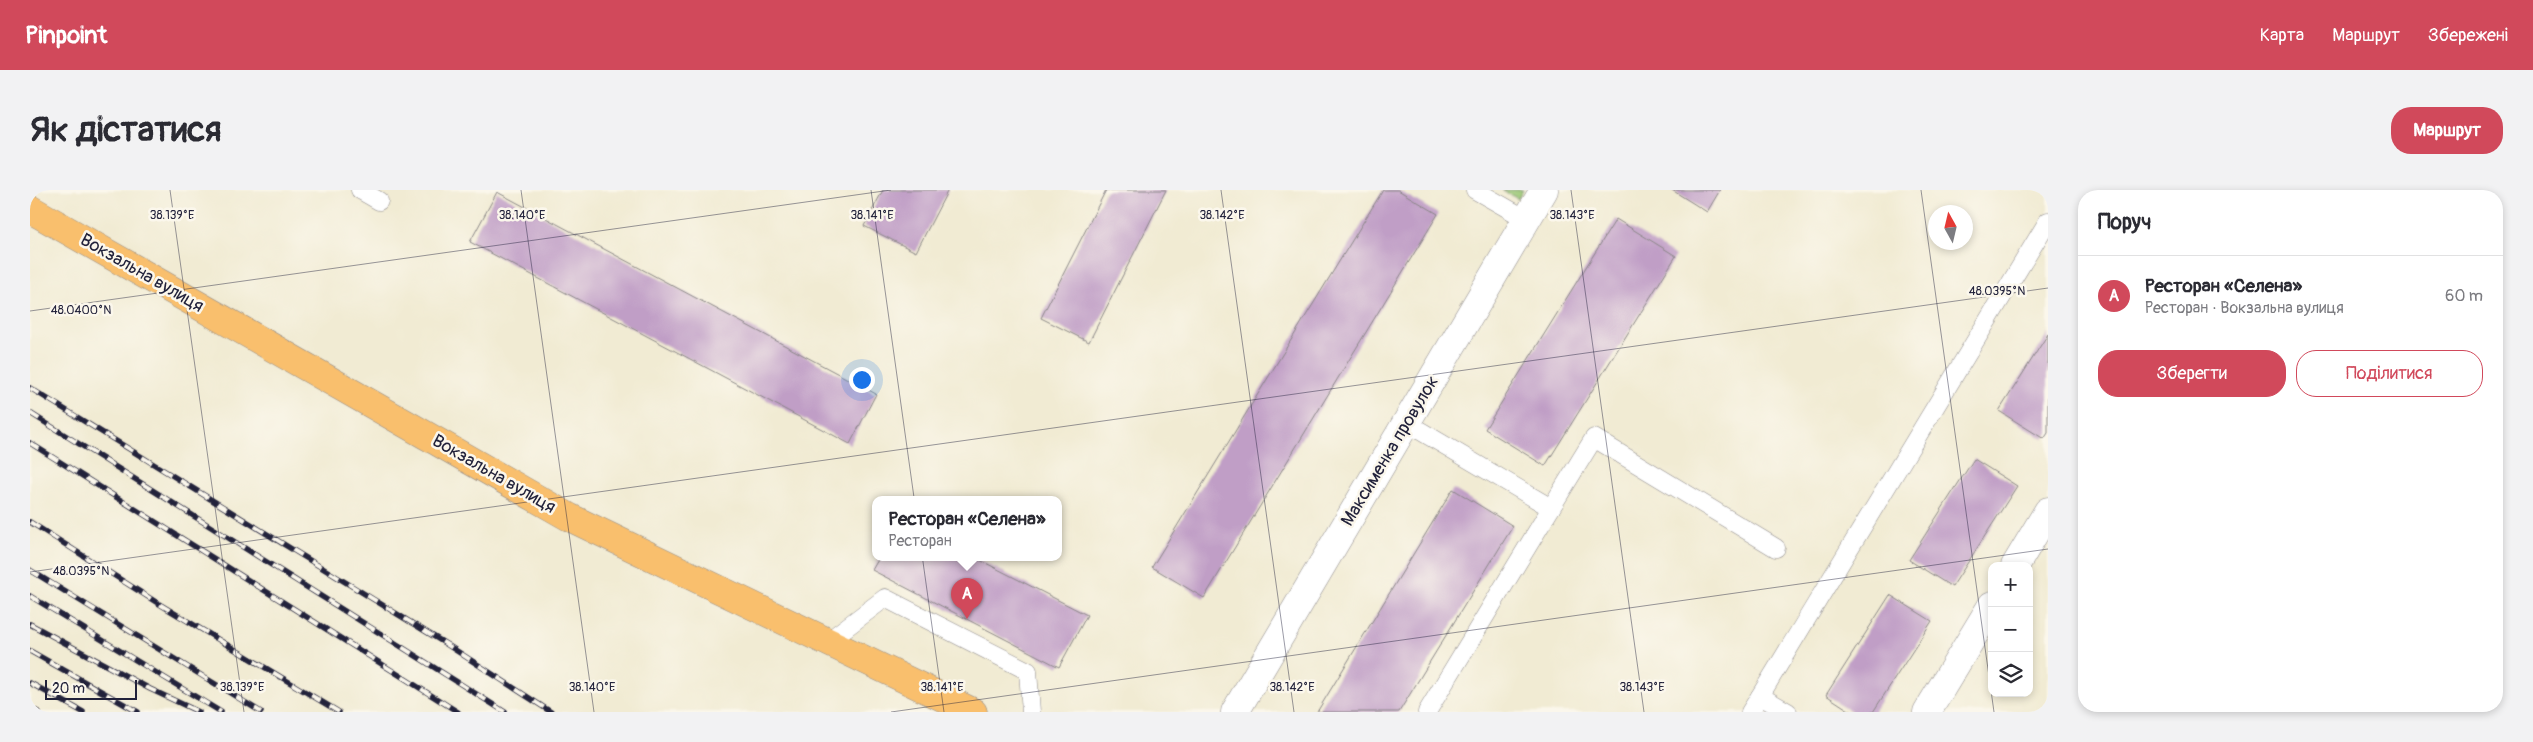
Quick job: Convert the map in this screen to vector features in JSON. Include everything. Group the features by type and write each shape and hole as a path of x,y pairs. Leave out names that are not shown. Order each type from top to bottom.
{"main road":[{"name":"Вокзальна вулиця","path":"30,209 569,517 973,712"}],"street":[{"name":"Максименка провулок","path":"1235,712 1544,190"},
{"path":"2017,562 2048,511"},
{"path":"1927,712 1991,607"}],"lane":[{"path":"360,190 379,201"},
{"path":"1474,190 1526,219"},
{"path":"1750,712 2048,222"},
{"path":"1407,423 1551,508"},
{"path":"1427,712 1594,438 1776,548"},
{"path":"827,642 885,598 1028,671 1030,712"},
{"path":"1760,696 1788,712"}],"green space":[{"path":"1502,190 1523,190 1518,199"}],"building":[{"path":"883,190 948,190 916,252 864,226"},
{"path":"1106,190 1166,190 1089,342 1041,318"},
{"path":"1383,190 1398,190 1438,214 1204,598 1152,567"},
{"path":"1672,190 1720,190 1707,212"},
{"path":"497,192 876,394 850,444 470,242"},
{"path":"1616,219 1676,256 1545,466 1485,429"},
{"path":"2048,334 2048,433 2044,439 1999,411"},
{"path":"1974,459 2017,486 1952,587 1909,560"},
{"path":"1453,489 1513,526 1399,712 1317,712"},
{"path":"877,561 982,561 1087,615 1059,667 872,570"},
{"path":"1890,595 1932,621 1873,712 1852,712 1826,695"}],"railway":[{"path":"30,388 446,644 551,712"},
{"path":"30,413 505,712"},
{"path":"30,443 458,712"},
{"path":"30,522 156,602 339,712"},
{"path":"30,570 261,712"},
{"path":"30,596 221,712"},
{"path":"30,624 150,689 199,712"},
{"path":"30,651 138,712"},
{"path":"30,683 83,712"},
{"path":"30,708 38,712"}],"place":[{"name":"Ресторан «Селена»","path":"967,619"}]}
